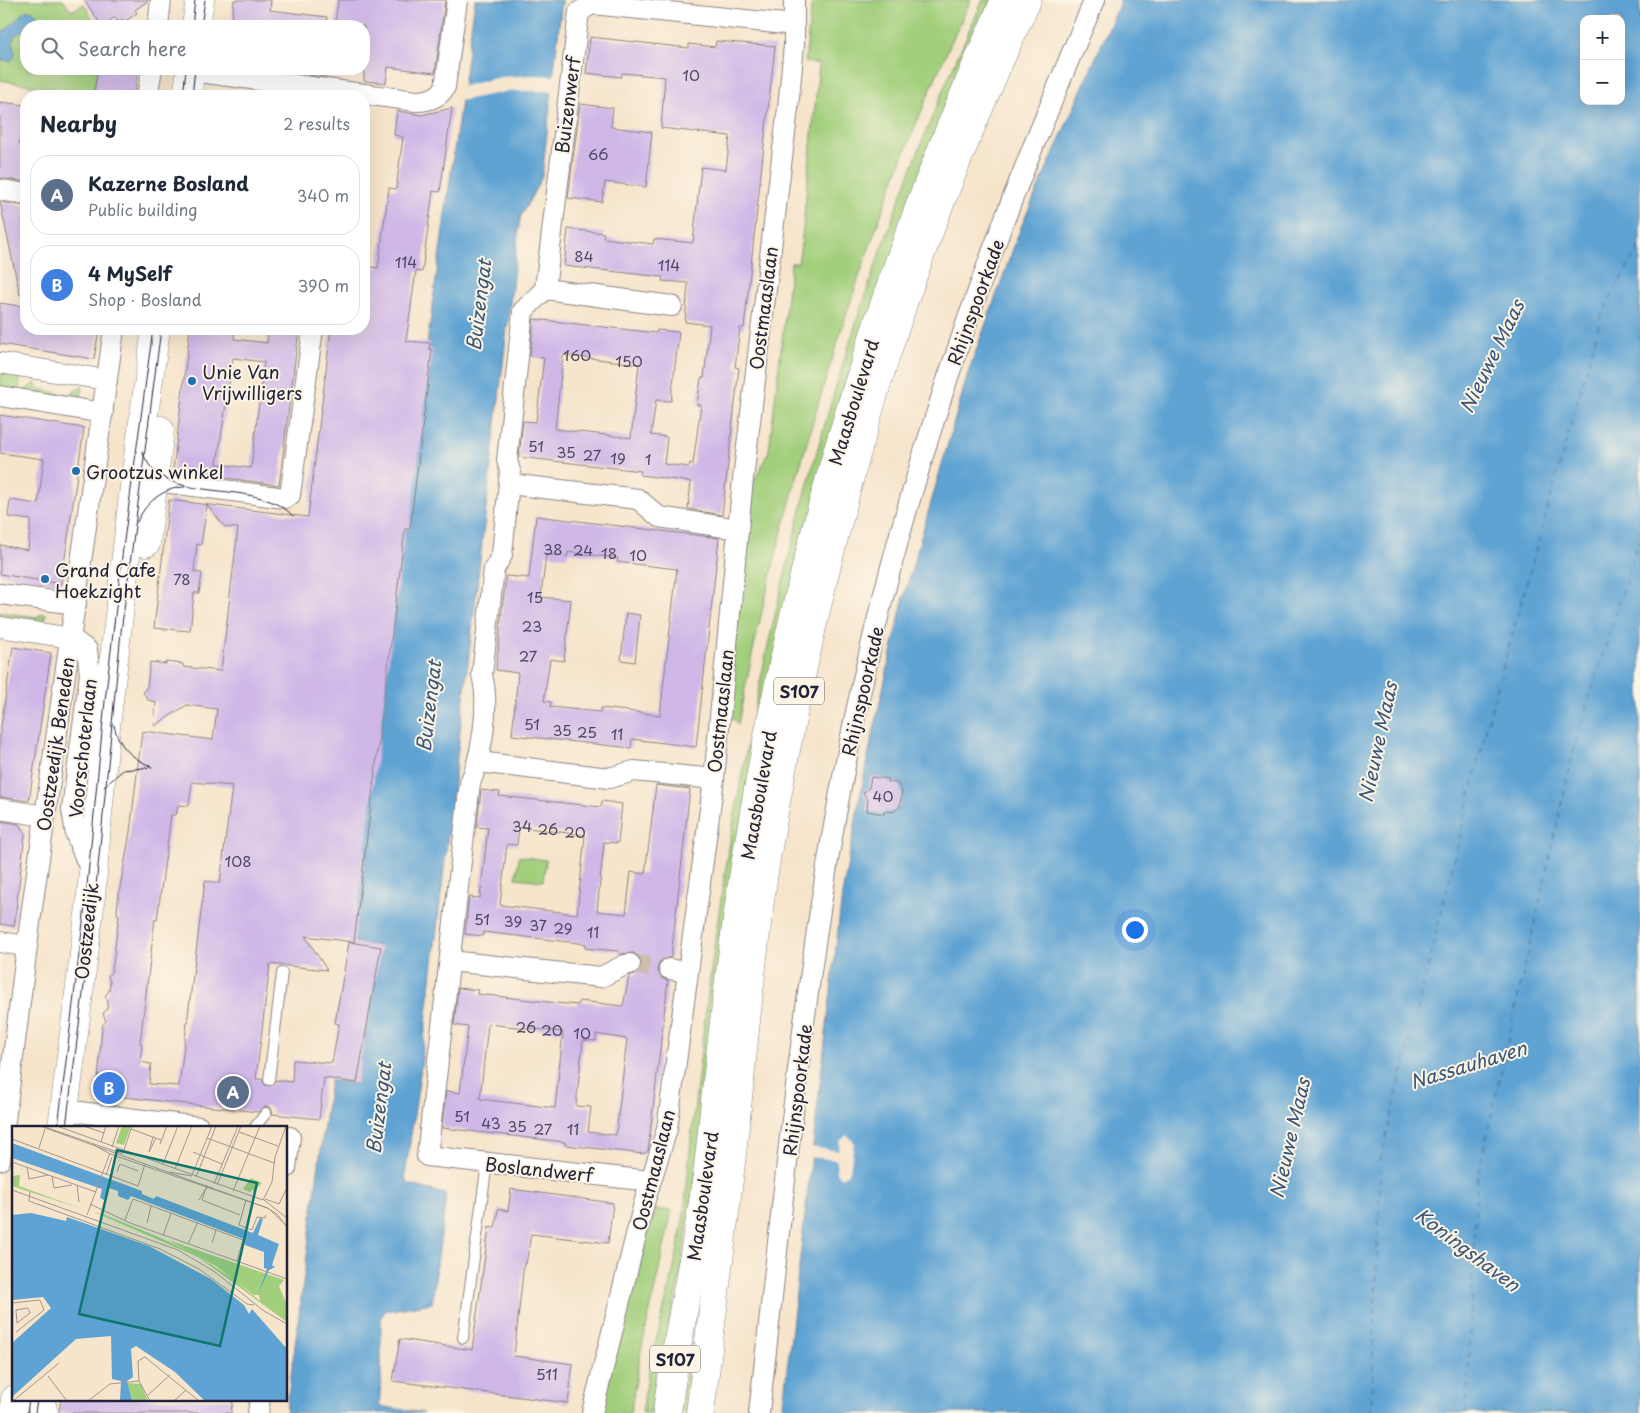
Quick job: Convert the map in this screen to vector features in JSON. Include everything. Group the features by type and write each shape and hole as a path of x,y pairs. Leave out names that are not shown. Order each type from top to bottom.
{"main road":[{"path":"197,20 200,0"},
{"name":"Maasboulevard","path":"667,1413 706,1187 724,1017 747,852 780,680 798,599 844,426 883,305 936,163 1006,0"},
{"name":"Maasboulevard","path":"700,1413 728,1188 744,1023 758,919 790,729 817,610 857,454 885,360 908,293 958,161 1027,0"},
{"name":"Oostzeedijk","path":"63,1119 92,874 105,735 145,480 159,448 159,395 151,369 155,335"},
{"path":"14,1413 15,1400"},
{"path":"40,1400 44,1413"}],"street":[{"path":"159,20 161,0"},
{"path":"370,96 416,101 438,95 446,83 456,0"},
{"name":"Oostmaaslaan","path":"592,1413 650,1181 666,1129 678,970 714,779 738,529 788,108 794,0"},
{"name":"Rhijnspoorkade","path":"759,1413 789,1151 816,943 841,785 865,670 904,513 946,382 1017,188 1095,0"},
{"name":"Buizenwerf","path":"545,289 579,12 592,4 794,25"},
{"path":"149,90 151,75"},
{"path":"190,79 304,90"},
{"path":"0,190 20,193"},
{"path":"630,964 601,977 450,961 470,783 478,762 486,689 482,676 494,569 502,555 510,472 506,460 523,311 545,289 672,306"},
{"name":"Oostzeedijk Beneden","path":"0,1160 26,946 113,335"},
{"path":"145,480 285,498 290,495 312,335"},
{"path":"0,363 107,380"},
{"path":"0,396 103,413"},
{"path":"509,484 638,499 658,517 738,529"},
{"path":"0,594 76,604"},
{"path":"0,627 71,638"},
{"name":"Voorschoterlaan","path":"71,638 87,650 90,668 72,809 76,835 92,874"},
{"path":"478,762 609,778 634,771 714,779"},
{"path":"0,809 45,816"},
{"path":"0,942 26,946"},
{"name":"Boslandwerf","path":"450,961 428,1156 650,1181"},
{"path":"63,1119 183,1126"},
{"path":"258,1413 260,1400"}],"lane":[{"path":"269,1080 282,973"},
{"path":"256,1126 266,1113"},
{"path":"463,1338 487,1163"}],"green space":[{"path":"0,0 63,0 71,11 84,4 93,20 20,20 20,75 97,75 94,90 53,90 0,80"},
{"path":"812,0 971,0 926,99 886,201 833,356 773,565 754,644 738,724 729,715 728,705 754,481 769,451 791,263 798,263 802,237 819,64 805,62"},
{"path":"983,0 992,0 938,130 704,1124 678,1288 657,1369 651,1413 642,1413 683,1219 705,1019 721,899 740,783 763,668 790,553 820,440 854,328 893,217 936,108"},
{"path":"0,368 22,372 18,394 0,391"},
{"path":"35,383 39,389 69,395 83,385 80,405 24,395 25,390"},
{"path":"0,612 37,617 41,614 46,614 44,628 0,622"},
{"path":"519,856 546,860 543,881 516,878"},
{"path":"655,1209 672,1211 641,1351 630,1413 600,1413 633,1276"},
{"path":"702,1307 689,1413 679,1413 698,1308"}],"water":[{"name":"Buizengat","path":"475,0 562,0 542,177 520,218 420,1074 405,1176 408,1184 445,1194 446,1197 432,1303 385,1311 381,1317 379,1406 423,1413 286,1413 330,1080 357,1084 379,946 349,941 428,337"},
{"path":"1121,0 1640,0 1640,1413 782,1413 842,895 866,765 903,600 969,370 1021,227"},
{"path":"27,10 33,11 37,15 37,20 20,20 20,32 14,36 13,42 15,56 11,61 0,60 0,38 2,33"}],"pier":[{"path":"556,76 554,91 509,91 458,101 460,87 501,77"},
{"path":"847,1135 854,1142 850,1171 842,1178 836,1171 837,1160 810,1157 811,1147 839,1151 840,1141"}],"building":[{"path":"84,0 149,0 135,10 137,13 127,20 117,20 115,17 111,20 98,20"},
{"path":"234,0 271,0 270,10 327,17 327,20 232,20"},
{"path":"338,0 445,0 435,73 388,67 386,83 364,81 364,75 370,75 370,20 336,20"},
{"path":"590,37 689,48 689,44 715,47 716,41 775,46 744,328 740,328 735,367 739,368 722,515 688,509 691,482 640,475 641,471 519,457 523,421 536,422 544,358 530,356 534,319 656,333 657,330 679,332 671,401 656,400 651,435 667,437 664,464 689,467 690,463 693,464 701,405 697,405 701,378 704,378 710,325 685,322 688,283 662,281 663,277 564,266 568,229 604,233 603,238 653,244 654,239 693,243 701,167 726,170 730,136 661,128 665,77 622,73 621,77 586,73","holes":["563,355 639,364 631,438 555,429"]},
{"path":"97,75 137,75 135,90 94,90"},
{"path":"308,75 327,75 327,77"},
{"path":"0,102 20,104 20,181 0,178"},
{"path":"580,104 613,108 611,127 652,132 646,187 605,182 602,202 568,198"},
{"path":"452,108 440,192 433,191 422,272 416,271 406,341 430,343 429,349 432,349 410,529 405,529 354,942 305,936 327,970 270,964 256,1079 262,1079 265,1085 271,1086 276,1080 292,1082 293,1060 332,1063 339,1024 335,1023 349,942 381,947 357,1083 324,1078 319,1119 273,1114 271,1108 266,1106 258,1112 97,1094 102,1026 106,1021 103,1014 107,1009 108,1001 105,996 109,991 110,982 108,976 113,964 119,915 117,914 118,899 130,832 142,731 213,740 217,709 187,705 154,726 156,702 148,700 143,692 147,687 150,662 183,664 183,667 221,671 238,528 225,527 207,505 201,545 197,544 194,572 202,573 199,593 194,593 190,631 154,628 169,500 308,517 330,335 370,335 371,267 378,268 389,188 396,189 403,137 394,135 397,111 421,115","holes":["192,782 232,786 220,883 205,881 179,1086 149,1084 151,1064 140,1062 142,1044 140,1043 155,919 157,920 171,815 176,815 178,805 189,806"]},
{"path":"0,202 20,205 20,295"},
{"path":"0,303 20,306 20,335 98,335 94,359 0,344"},
{"path":"189,335 234,335 234,339 267,343 268,335 298,335 279,485 173,471","holes":["233,358 264,362 251,468 217,464"]},
{"path":"0,415 84,428 61,584 0,574 0,545 28,550 31,520 8,517 10,500 38,504 44,459 0,453"},
{"path":"536,516 719,538 696,747 632,739 631,748 512,735 518,673 496,670 502,610 506,576 529,578","holes":["568,552 618,558 617,562 677,569 660,715 601,708 600,712 550,707 551,702 544,701 550,659 564,661 571,600 541,597 546,554 567,557"]},
{"path":"626,613 640,615 635,662 621,660"},
{"path":"13,647 51,653 29,801 0,797 0,733"},
{"path":"871,777 889,779 888,782 897,783 902,791 900,806 893,812 884,811 884,814 867,811 868,799 863,793 869,788"},
{"path":"656,785 690,789 671,957 660,961 657,968 661,978 668,981 648,1151 644,1154 565,1145 565,1142 442,1128 446,1091 460,1093 468,1027 454,1025 458,988 478,990 477,994 566,1004 578,1005 579,1001 623,1006 629,976 637,973 641,967 641,961 634,953 620,954 618,951 585,948 586,944 484,932 483,936 465,934 469,897 480,898 488,828 477,827 481,790 500,792 499,796 601,807 602,801 622,804 618,843 604,842 597,911 626,914 631,872 645,874","holes":["519,827 585,835 577,914 500,905 507,844 517,845","488,1024 563,1032 555,1108 480,1099","596,1034 627,1039 616,1135 588,1132 591,1107 576,1106 583,1040 596,1041"]},
{"path":"0,821 19,824 25,834 14,926 0,924"},
{"path":"511,1189 613,1203 608,1243 531,1234 526,1264 524,1263 514,1356 573,1364 568,1403 393,1381 400,1339 472,1350 489,1227 495,1228 498,1209 508,1211"},
{"path":"61,1400 233,1400 231,1413 59,1413"}],"ferry route":[{"path":"1371,1413 1381,1158 1490,714 1602,314 1640,245"},
{"path":"1466,1413 1477,1179 1576,740 1640,536"}],"tunnel":[{"path":"630,964 669,969"}],"tram line":[{"path":"193,20 195,0"},
{"path":"202,20 205,0"},
{"path":"184,90 185,75"},
{"path":"193,90 194,75"},
{"path":"58,1126 85,906 105,701 123,548 152,335"},
{"path":"66,1126 94,907 121,632 160,335"},
{"path":"142,451 153,469 168,480 188,486 255,496 276,504 293,516"},
{"path":"137,522 140,515 156,497 170,490 185,487"},
{"path":"114,725 119,739 126,750 150,766"},
{"path":"104,787 123,770 152,767"},
{"path":"27,1413 29,1400"},
{"path":"35,1413 37,1400"}],"place":[{"name":"Unie Van Vrijwilligers","path":"192,381"},
{"name":"Grootzus winkel","path":"76,471"},
{"name":"Grand Cafe Hoekzight","path":"45,579"},
{"name":"4 MySelf","path":"109,1088"},
{"name":"Kazerne Bosland","path":"233,1092"}],"water label":[{"name":"Nieuwe Maas","path":"1491,356"},
{"name":"Nieuwe Maas","path":"1377,742"},
{"name":"Nassauhaven","path":"1468,1064"},
{"name":"Nieuwe Maas","path":"1289,1138"},
{"name":"Koningshaven","path":"1468,1249"}]}
